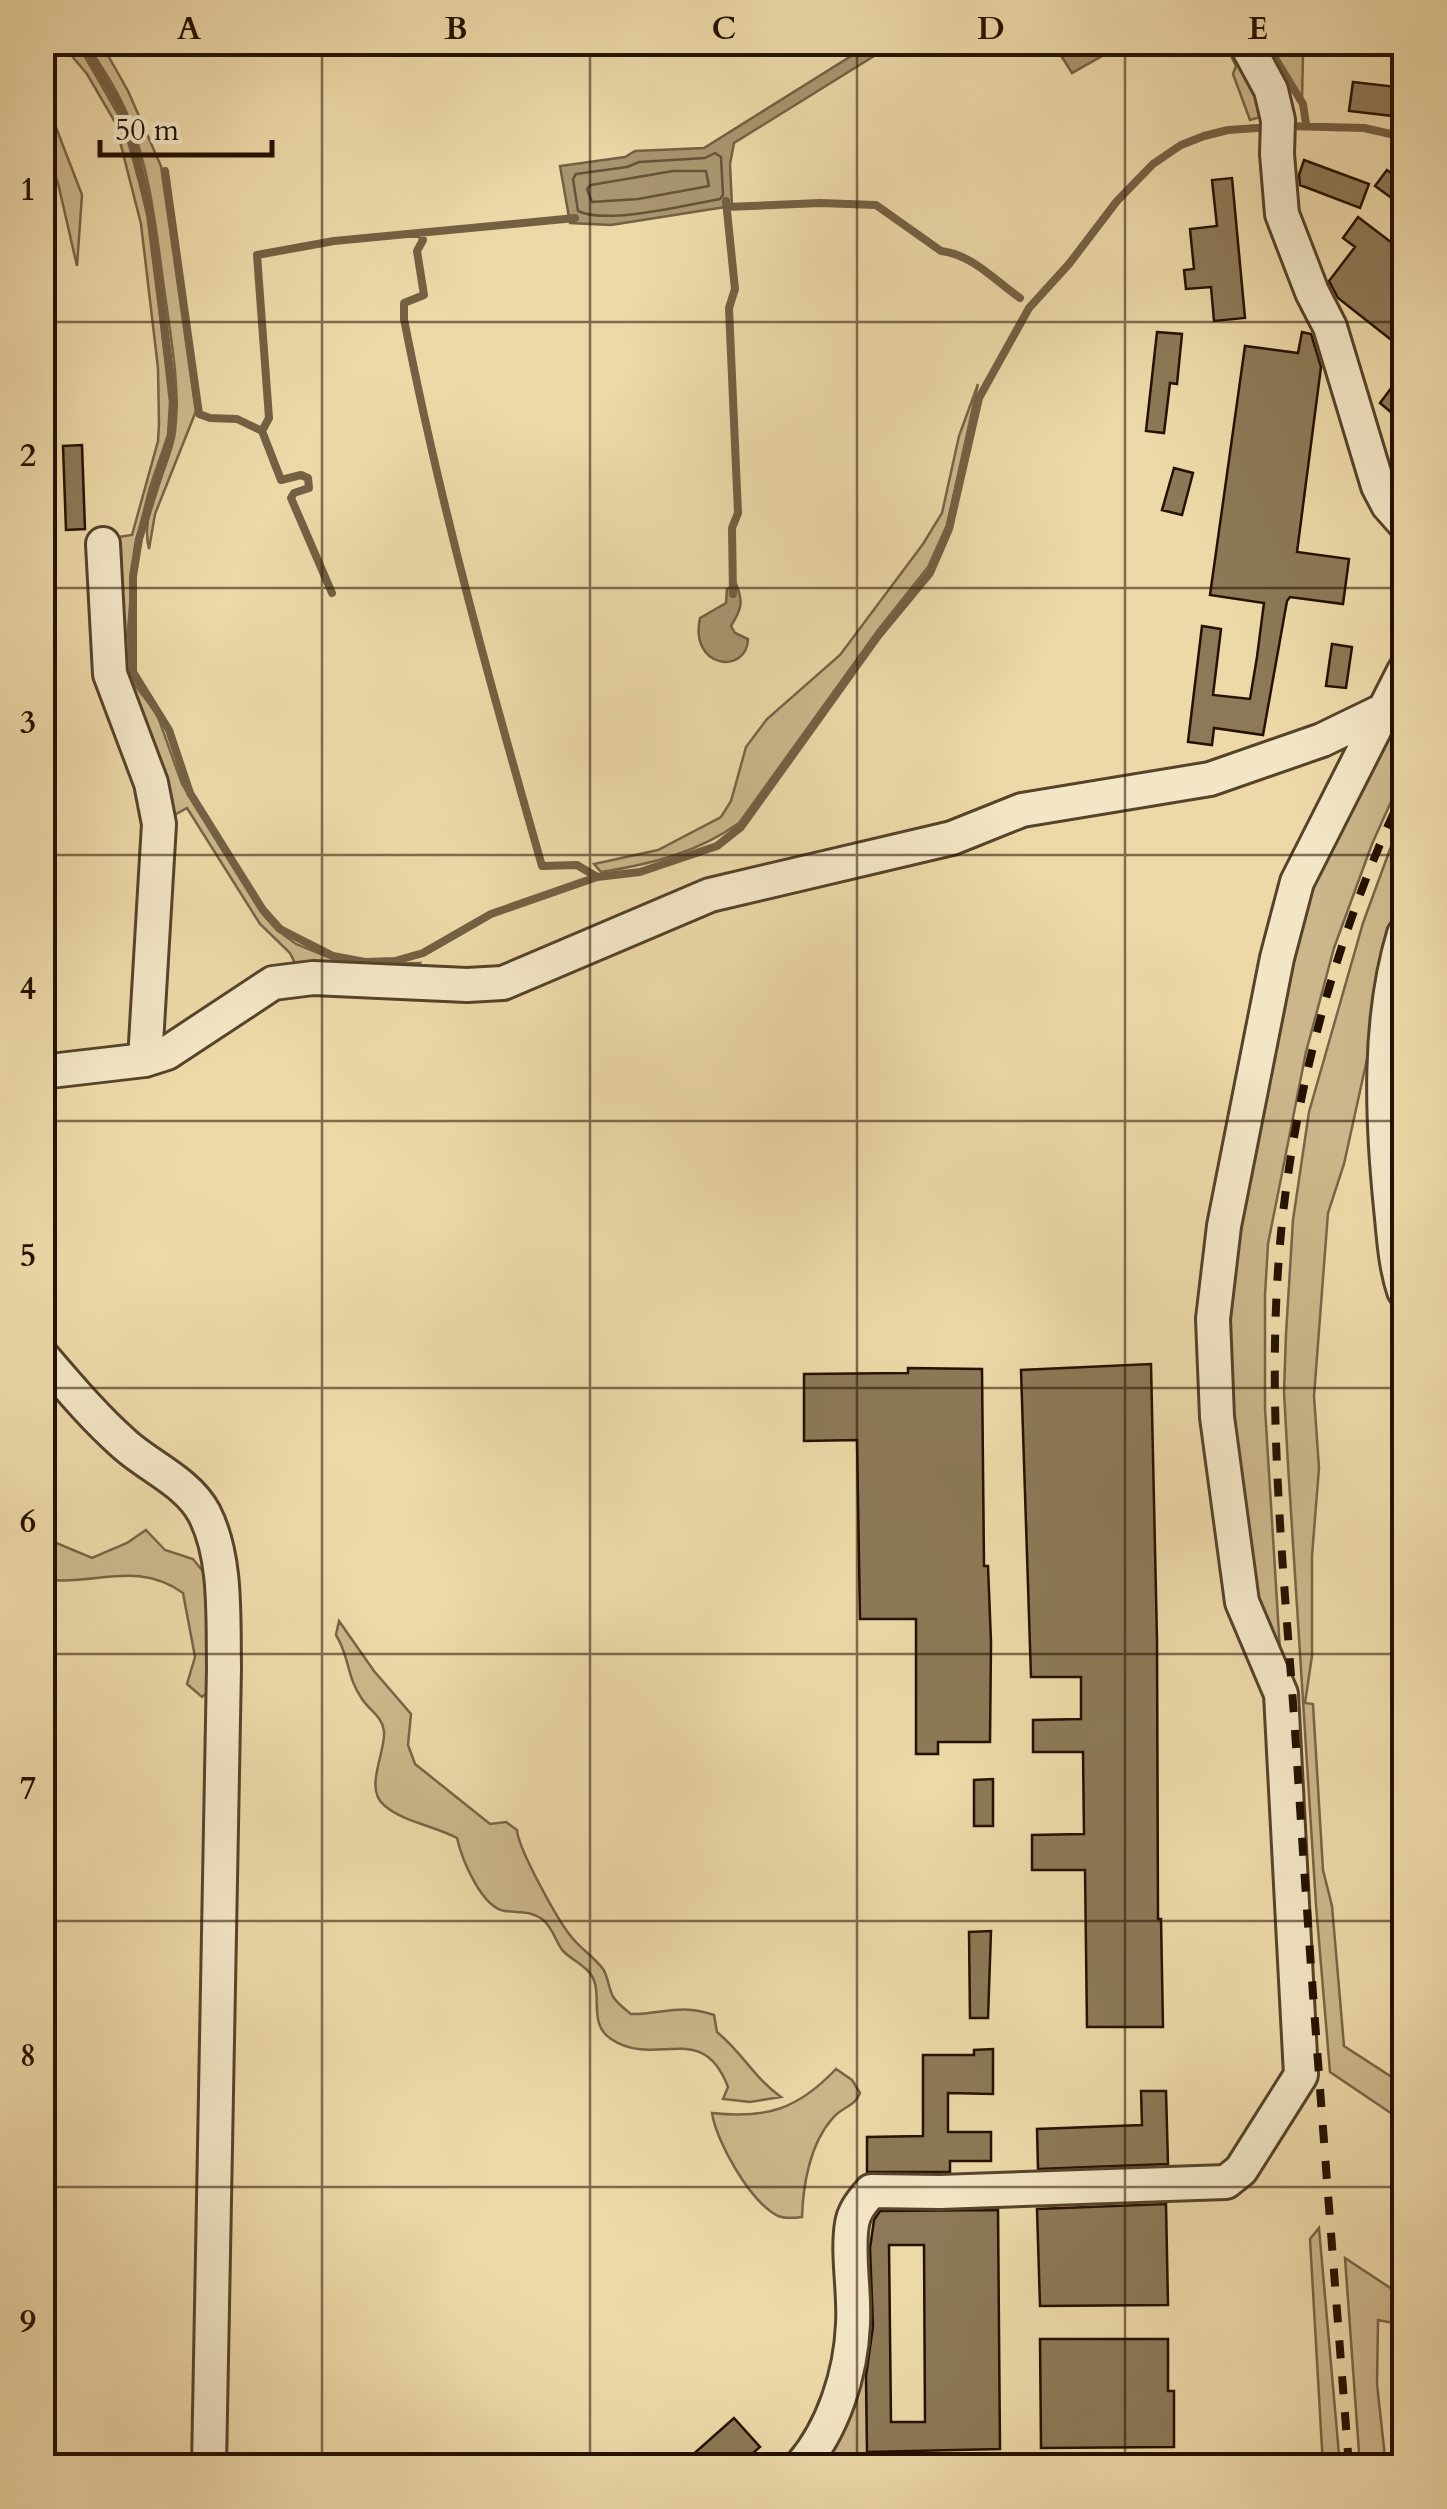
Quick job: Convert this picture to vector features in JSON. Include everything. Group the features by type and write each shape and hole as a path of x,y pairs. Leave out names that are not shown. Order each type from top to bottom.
{"street":[{"path":"1245,42 1271,90 1278,120 1282,214 1330,327 1378,486 1404,524"},
{"path":"103,544 110,674 151,783 158,824 145,1060"},
{"path":"800,2466 816,2449 834,2413 853,2324 852,2224 858,2207 871,2191 1226,2182 1241,2170 1301,2075 1281,1694 1242,1602 1217,1416 1213,1319 1224,1226 1276,958 1296,882 1404,671"},
{"path":"42,1072 145,1060 167,1053 273,983 314,978 468,986 503,983 710,895 952,838 1022,810 1210,778 1322,740 1384,710"},
{"path":"1404,934 1391,1003 1384,1076 1388,1182 1398,1271 1404,1291"},
{"path":"42,1356 124,1445 180,1486 202,1510 218,1565 224,1667 209,2466"}],"shaded area":[{"path":"61,43 77,43 123,123 149,218 170,402 168,435 135,546 128,630 130,673 157,714 182,784 261,912 277,930 296,944 345,964 420,963 410,978 298,969 290,953 260,924 187,808 164,821 127,701 111,538 132,535 158,441 158,368 141,224 115,122 87,74"},
{"path":"86,43 101,43 128,91 161,166 196,411 155,514 149,549 151,505 175,432 173,351 143,161 124,106"},
{"path":"1225,43 1241,43 1264,116 1250,120 1233,74 1236,66"},
{"path":"1269,43 1295,43 1303,56 1302,99"},
{"path":"42,91 82,195 77,266 58,183 43,144"},
{"path":"978,384 947,525 928,567 739,823 673,856 601,872 594,864 658,850 721,817 731,801 746,747 767,719 840,655 942,513 959,436"},
{"path":"1404,688 1404,773 1372,844 1334,948 1306,1052 1268,1244 1265,1408 1282,1683 1247,1602 1218,1317 1301,884"},
{"path":"1404,811 1404,915 1344,1164 1328,1213 1314,1396 1319,1468 1312,1556 1312,1656 1305,1703 1313,1704 1323,1870 1332,1906 1344,2046 1404,2085 1404,2122 1330,2072 1316,1905 1284,1392 1293,1220 1309,1112 1363,923"},
{"path":"146,1530 165,1550 193,1559 209,1579 211,1690 202,1697 187,1684 195,1657 183,1593 166,1583 131,1576 43,1579 42,1537 92,1558"},
{"path":"339,1621 411,1714 408,1745 415,1764 490,1824 506,1822 517,1830 550,1904 568,1933 603,1969 618,2002 631,2014 681,2009 714,2015 717,2032 781,2097 750,2102 723,2099 728,2087 705,2055 691,2050 645,2050 611,2039 599,2024 593,1977 563,1951 546,1922 533,1914 497,1908 474,1882 457,1838 385,1806 376,1790 383,1726 353,1682 336,1635"},
{"path":"836,2069 852,2080 860,2093 832,2119 818,2140 806,2179 802,2217 778,2216 756,2198 736,2170 712,2113 749,2114 780,2108 808,2094"},
{"path":"1319,2228 1340,2466 1323,2466 1310,2239"},
{"path":"1345,2258 1404,2297 1404,2325 1378,2320 1377,2384 1386,2466 1360,2466"},
{"path":"866,2323 868,2466 828,2466 824,2462"}],"water":[{"path":"872,43 895,43 734,143 730,164 732,206 611,225 570,223 560,166 625,157 635,151 704,148"},
{"path":"1053,43 1125,43 1072,73"},
{"path":"736,584 740,606 731,626 735,633 748,639 739,658 720,661 703,648 700,618 726,603 727,589"}],"building":[{"path":"1353,82 1397,87 1393,116 1349,111"},
{"path":"1304,160 1369,184 1360,208 1300,185"},
{"path":"1387,170 1404,183 1404,207 1375,186"},
{"path":"1232,178 1245,318 1214,321 1211,287 1186,289 1184,270 1194,269 1190,229 1217,226 1212,180"},
{"path":"1358,217 1404,252 1404,350 1338,298 1329,281 1355,247 1343,238"},
{"path":"1157,332 1182,334 1177,384 1170,383 1164,433 1146,431"},
{"path":"1302,332 1311,334 1321,367 1297,552 1349,559 1343,604 1290,597 1287,601 1263,735 1214,728 1212,745 1188,742 1202,626 1221,629 1213,695 1250,699 1257,657 1264,603 1210,595 1245,346 1298,353"},
{"path":"1404,371 1404,423 1380,403"},
{"path":"82,445 85,529 66,530 63,446"},
{"path":"1174,468 1193,473 1182,515 1162,510"},
{"path":"1332,644 1352,647 1346,688 1326,686"},
{"path":"1151,1364 1158,1919 1163,2027 1087,2027 1085,1870 1032,1870 1032,1835 1084,1834 1083,1752 1033,1752 1033,1720 1081,1719 1081,1677 1031,1677 1021,1370"},
{"path":"908,1368 982,1369 984,1566 988,1566 991,1642 990,1742 938,1742 938,1754 916,1754 916,1619 860,1619 857,1440 804,1441 804,1374 908,1373"},
{"path":"993,1779 993,1826 974,1826 974,1780"},
{"path":"991,1931 988,2018 970,2018 969,1932"},
{"path":"993,2049 993,2094 948,2093 948,2132 991,2132 991,2161 950,2161 950,2172 867,2172 867,2137 923,2136 923,2055 974,2055 974,2050"},
{"path":"1141,2091 1166,2091 1168,2164 1038,2169 1037,2129 1142,2125"},
{"path":"1166,2204 1168,2305 1040,2306 1037,2209"},
{"path":"998,2210 1000,2449 867,2452 866,2376 873,2326 870,2248 874,2220 880,2211","holes":["889,2245 924,2245 925,2422 891,2422"]},
{"path":"1040,2339 1168,2339 1168,2391 1174,2391 1174,2447 1041,2448"},
{"path":"734,2418 760,2447 738,2466 680,2466"}],"waterway":[{"path":"82,42 126,118 138,163 150,215 174,403 171,437 139,539 133,576 133,672 169,730 190,793 263,910 280,929 333,956 365,962 395,961 423,953 491,914 597,877 640,872 717,846 741,827 878,636 930,573 949,529 979,398 1029,308 1117,201 1153,164 1181,145 1204,136 1271,127"},
{"path":"1265,42 1303,104 1306,124"},
{"path":"1285,126 1364,128 1404,137"},
{"path":"165,171 199,414 237,419 262,431 269,418 257,255 334,241 575,218"},
{"path":"726,201 735,289 729,308 738,513 732,528 733,594"},
{"path":"726,207 876,205 941,251 973,263 1020,298"},
{"path":"421,234 423,240 417,251 424,295 404,303 404,319 450,525 504,730 542,866 577,865 597,877"},
{"path":"262,431 281,480 301,475 308,478 309,488 291,498 332,593"}],"railway":[{"path":"1349,2466 1278,1497 1276,1299 1288,1177 1309,1063 1360,895 1404,791"}]}
